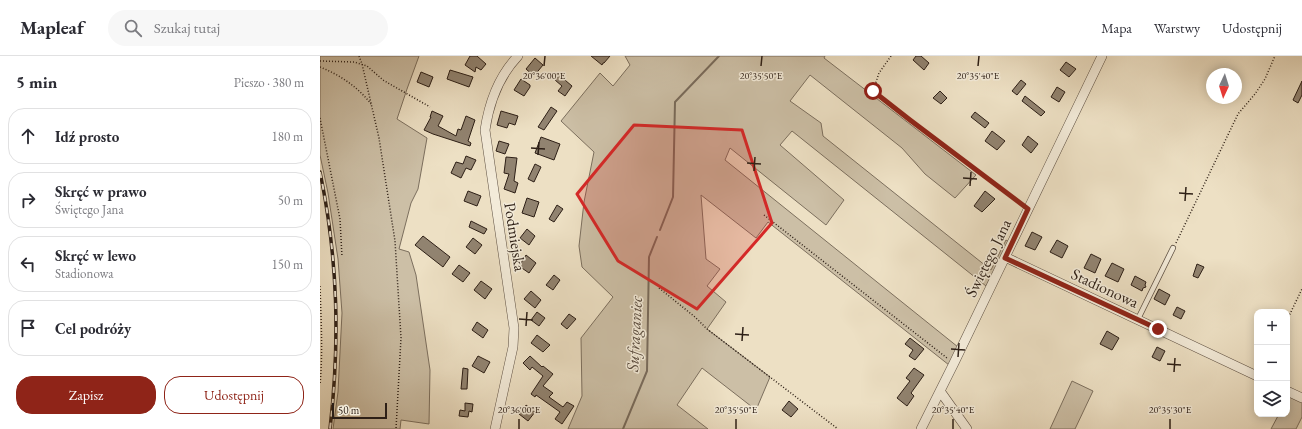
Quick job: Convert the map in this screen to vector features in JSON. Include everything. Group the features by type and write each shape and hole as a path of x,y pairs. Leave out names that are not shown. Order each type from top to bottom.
{"street":[{"name":"Podmiejska","path":"495,429 513,347 514,328 485,130 487,114 492,96 518,56"},
{"name":"Świętego Jana","path":"921,429 1005,258 1100,57"},
{"name":"Stadionowa","path":"1005,258 1254,375"},
{"path":"940,391 967,429"},
{"path":"1290,392 1302,398"}],"lane":[{"path":"1138,319 1173,248"}],"path":[{"path":"359,56 379,138 395,241 401,338 396,429"},
{"path":"891,56 880,73 873,91 1028,209"},
{"path":"1173,248 1238,114 1255,94 1265,79 1275,56"},
{"path":"320,61 354,62 367,66 383,80 430,107"},
{"path":"320,67 329,70 358,88 372,105"},
{"path":"320,118 340,219 342,257"},
{"path":"764,215 954,363"},
{"path":"320,286 322,330 322,365 320,385"},
{"path":"659,288 695,317 707,329 838,429"},
{"path":"1290,314 1302,289"}],"highlighted area":[{"path":"634,125 742,130 772,223 697,309 618,261 577,194"}],"shaded area":[{"path":"320,56 419,56 397,119 427,138 418,189 411,203 399,249 409,252 416,275 430,370 429,424 401,420 400,429 333,429 338,392 342,313 338,259 328,193 320,155"},
{"path":"625,56 825,56 824,58 976,175 955,198 925,174 902,148 810,75 790,101 821,123 823,136 991,270 1006,240 1009,242 986,286 792,131 780,145 844,200 826,225 730,148 725,160 958,347 949,365 768,222 756,238 701,195 706,259 720,269 707,286 726,302 707,329 770,377 756,410 702,368 677,405 708,429 568,429 582,396 581,338 613,297 582,267 579,246 584,202 594,152 561,121 600,73 613,86 630,65"},
{"path":"1072,381 1093,391 1075,429 1050,429"},
{"path":"1290,395 1302,400 1302,417 1296,429 1271,429 1277,417 1290,417"}],"building":[{"path":"470,56 477,56 486,64 481,70 476,67 475,72 465,65"},
{"path":"591,56 610,56 602,65"},
{"path":"916,56 921,56 929,63 924,70 913,60"},
{"path":"535,58 543,65 534,76 526,69"},
{"path":"1066,62 1076,69 1069,77 1060,70"},
{"path":"450,70 473,77 469,87 447,79"},
{"path":"421,72 433,77 429,87 417,82"},
{"path":"559,75 572,86 565,96 558,91 562,86 555,80"},
{"path":"521,79 530,85 524,96 514,90"},
{"path":"1021,80 1026,84 1017,95 1012,91"},
{"path":"1302,81 1302,95 1298,103 1293,100"},
{"path":"1057,87 1065,92 1059,102 1051,97"},
{"path":"940,91 947,98 941,104 933,98"},
{"path":"1025,96 1045,112 1041,116 1022,101"},
{"path":"551,107 557,111 544,130 538,127"},
{"path":"432,111 443,116 438,126 456,136 458,129 461,130 466,116 475,120 468,141 471,143 470,146 424,130 431,117"},
{"path":"501,111 518,116 515,125 509,123 507,128 497,125"},
{"path":"975,112 989,123 985,128 971,117"},
{"path":"992,131 1005,141 997,150 985,141"},
{"path":"1028,136 1038,144 1031,153 1022,145"},
{"path":"541,137 560,144 554,160 535,153"},
{"path":"499,141 509,144 505,154 496,151"},
{"path":"466,156 476,160 471,170 466,168 461,178 451,173 456,162 463,164"},
{"path":"506,157 517,158 514,181 518,183 515,193 504,189 509,174 504,173"},
{"path":"535,164 541,167 534,182 528,179"},
{"path":"468,191 481,196 477,206 464,201"},
{"path":"985,191 995,199 982,212 974,206"},
{"path":"527,198 539,202 534,217 522,213"},
{"path":"557,205 563,209 554,222 549,219"},
{"path":"471,221 487,229 484,234 469,227"},
{"path":"527,229 535,236 529,245 520,238"},
{"path":"1032,232 1042,237 1035,250 1025,246"},
{"path":"423,236 450,257 443,267 415,245"},
{"path":"473,238 482,245 475,254 466,247"},
{"path":"1057,240 1068,246 1062,258 1050,252"},
{"path":"1091,254 1101,259 1095,273 1084,268"},
{"path":"526,255 536,263 529,273 519,266"},
{"path":"1112,263 1124,269 1118,282 1105,276"},
{"path":"1197,264 1204,267 1198,278 1193,276"},
{"path":"459,265 470,273 463,282 452,274"},
{"path":"554,275 560,280 553,290 546,285"},
{"path":"1135,276 1146,282 1146,287 1143,288 1142,291 1131,285"},
{"path":"481,281 492,289 485,299 474,290"},
{"path":"1159,289 1170,295 1165,305 1154,299"},
{"path":"531,291 541,300 535,308 524,299"},
{"path":"1177,307 1185,311 1181,319 1173,315"},
{"path":"537,312 545,318 539,326 531,320"},
{"path":"569,314 576,319 567,329 561,324"},
{"path":"477,322 488,330 483,338 472,330"},
{"path":"1107,331 1119,338 1112,350 1100,344"},
{"path":"537,335 550,345 543,352 531,343"},
{"path":"910,338 924,349 915,360 909,356 913,350 905,344"},
{"path":"1157,347 1165,351 1160,361 1152,357"},
{"path":"478,356 490,362 484,373 472,366"},
{"path":"530,356 542,367 543,366 553,374 543,386 553,393 549,397 563,407 567,402 574,406 562,424 555,419 560,412 536,395 535,397 531,394 543,376 532,367 530,370 523,363"},
{"path":"463,368 468,369 467,389 461,389"},
{"path":"914,368 924,375 911,393 914,396 907,406 897,398 910,381 906,378"},
{"path":"789,401 798,409 791,417 782,410"},
{"path":"465,403 473,404 472,412 469,411 468,417 459,416 460,410 465,411"},
{"path":"526,405 535,412 528,421 519,414"}],"waterway":[{"name":"Sufraganiec","path":"660,230 673,197 675,102 719,56"},
{"name":"Sufraganiec","path":"623,429 647,371 649,257 657,237"}],"railway":[{"path":"320,172 331,236 336,300 335,364 330,429"}],"route":[{"path":"873,91 1028,209 1005,258 1158,329"}]}
